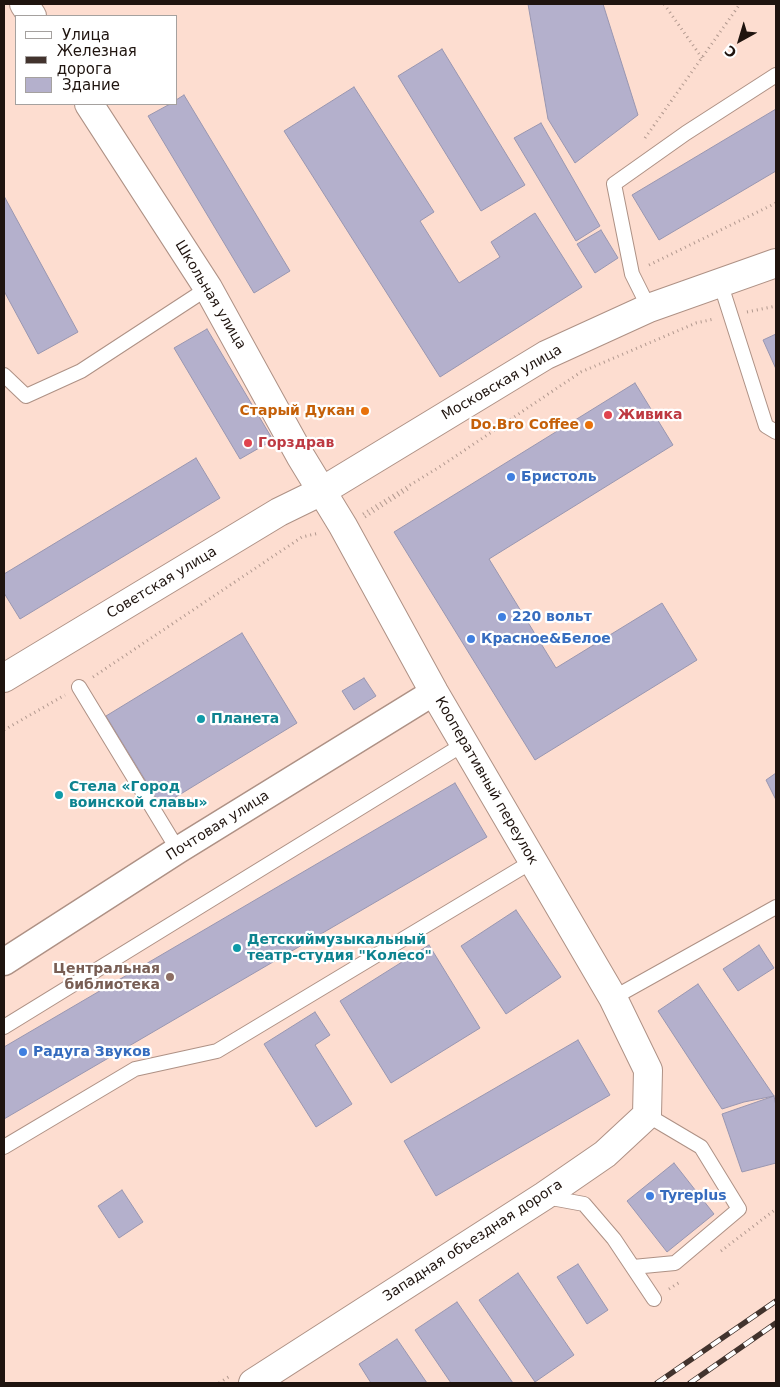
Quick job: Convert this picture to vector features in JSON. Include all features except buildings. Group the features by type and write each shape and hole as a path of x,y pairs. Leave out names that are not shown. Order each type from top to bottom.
{"main road":[{"path":"24,4 31,15"},
{"name":"Школьная улица","path":"90,105 208,288 301,457 322,491"},
{"name":"Московская улица","path":"322,491 546,355 649,308 776,263"},
{"name":"Кооперативный переулок","path":"322,491 352,522 434,692 613,998 648,1070 647,1115"},
{"name":"Советская улица","path":"4,678 279,512 322,491"},
{"name":"Западная объездная дорога","path":"253,1383 544,1196 605,1154 647,1115"}],"street":[{"name":"Почтовая улица","path":"4,962 178,850 434,692"}],"lane":[{"path":"649,308 632,274 614,184 686,133 776,75"},
{"path":"720,282 766,426 776,432"},
{"path":"4,374 26,396 81,371 208,288"},
{"path":"83,684 178,850"},
{"path":"4,1027 464,744"},
{"path":"4,1147 136,1069 217,1051 533,861"},
{"path":"613,998 776,907"},
{"path":"633,1266 675,1263 739,1209 701,1147 647,1115"},
{"path":"544,1196 584,1204 614,1238 654,1299"}],"path":[{"path":"664,4 702,58"},
{"path":"641,144 740,4"},
{"path":"632,274 776,203"},
{"path":"740,314 776,306"},
{"path":"352,522 441,466 581,372 696,324 722,318"},
{"path":"4,730 83,684 302,537 367,516 581,372 678,331"},
{"path":"302,537 316,536"},
{"path":"716,1255 776,1209"}],"railway":[{"path":"657,1383 776,1301"},
{"path":"690,1383 776,1323"}],"place":[{"name":"Старый Дукан","path":"365,411"},
{"name":"Живика","path":"608,415"},
{"name":"Do.Bro Coffee","path":"589,425"},
{"name":"Горздрав","path":"248,443"},
{"name":"Бристоль","path":"511,477"},
{"name":"220 вольт","path":"502,617"},
{"name":"Красное&Белое","path":"471,639"},
{"name":"Планета","path":"201,719"},
{"name":"Стела «Город воинской славы»","path":"59,795"},
{"name":"Детскиймузыкальный театр-студия \"Колесо\"","path":"237,948"},
{"name":"Центральная библиотека","path":"170,977"},
{"name":"Радуга Звуков","path":"23,1052"},
{"name":"Tyreplus","path":"650,1196"}]}
